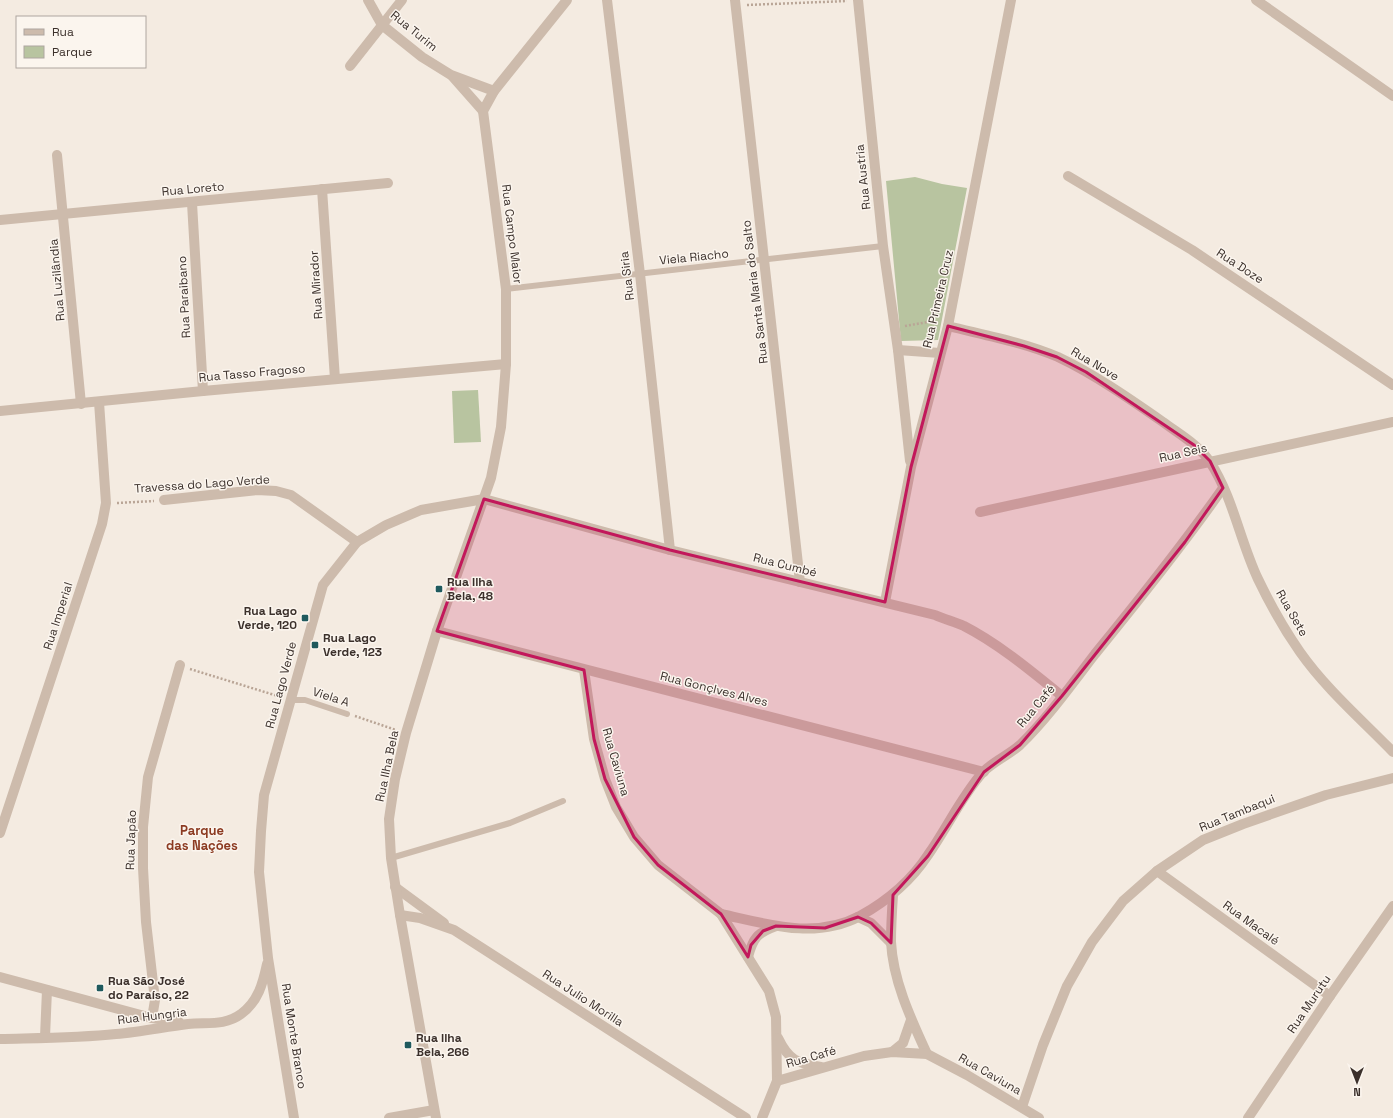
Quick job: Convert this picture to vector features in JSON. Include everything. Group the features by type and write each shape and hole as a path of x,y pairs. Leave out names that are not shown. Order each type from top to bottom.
{"street":[{"name":"Rua Turim","path":"368,0 382,25 422,57 451,75 494,91"},
{"path":"350,66 402,0"},
{"path":"483,111 494,91 567,0"},
{"name":"Rua Siria","path":"606,0 640,274 670,550"},
{"name":"Rua Austria","path":"858,0 883,246 896,334 911,467"},
{"name":"Rua Primeira Cruz","path":"885,602 911,467 948,326 1011,0"},
{"path":"1256,0 1393,96"},
{"name":"Rua Santa Maria do Salto","path":"735,3 800,582"},
{"name":"Rua Turim","path":"451,75 483,111"},
{"name":"Rua Campo Maior","path":"483,111 506,289 506,364 501,427 491,478 484,499"},
{"name":"Rua Luzilândia","path":"57,155 64,214 81,404"},
{"name":"Rua Doze","path":"1068,176 1192,250 1393,385"},
{"name":"Rua Loreto","path":"0,220 388,183"},
{"name":"Rua Mirador","path":"322,189 335,379"},
{"name":"Rua Paraibano","path":"192,202 203,391"},
{"name":"Rua Nove","path":"948,326 1024,346 1057,357 1086,372 1152,415 1194,445 1210,461"},
{"path":"898,350 940,353"},
{"name":"Rua Tasso Fragoso","path":"0,412 203,391 506,364"},
{"name":"Rua Imperial","path":"0,833 102,524 106,503 99,402"},
{"name":"Rua Seis","path":"980,512 1393,422"},
{"name":"Rua Sete","path":"1210,461 1224,488 1257,576 1277,617 1301,653 1334,692 1393,752"},
{"name":"Rua Café","path":"893,895 928,856 959,805 984,772 1020,746 1062,696 1185,542 1224,488"},
{"name":"Travessa do Lago Verde","path":"164,500 257,490 276,491 291,495 357,542"},
{"name":"Rua Cumbé","path":"484,499 670,550 935,615 964,626 1019,662 1062,696"},
{"name":"Rua Lago Verde","path":"268,958 259,872 260,831 264,795 323,586 357,542 386,525 421,510 484,499"},
{"name":"Rua Ilha Bela","path":"435,1114 395,887 391,858 389,819 395,779 406,733 437,631 484,499"},
{"name":"Rua Gonçlves Alves","path":"437,631 984,772"},
{"name":"Rua Japão","path":"152,1018 155,1000 146,922 143,868 143,827 148,777 180,666"},
{"name":"Rua Caviuna","path":"584,670 594,739 605,779 616,807 634,838 658,865 721,914 769,991 776,1017 776,1080"},
{"name":"Rua Tambaqui","path":"1022,1107 1043,1045 1067,986 1092,942 1123,901 1157,870 1203,840 1243,824 1326,795 1393,778"},
{"name":"Rua Macalé","path":"1157,870 1330,996"},
{"path":"395,887 454,930"},
{"path":"893,895 891,943 899,986 926,1054"},
{"name":"Rua Caviuna","path":"721,914 802,930 826,928 858,917 893,895"},
{"name":"Rua Murutu","path":"1248,1118 1393,906"},
{"name":"Rua Julio Morilla","path":"400,915 420,918 454,930 746,1118"},
{"path":"858,917 871,923 891,943"},
{"path":"748,957 751,945 757,936 763,931 776,926"},
{"name":"Rua Hungria","path":"0,1039 115,1034 190,1024 227,1022 241,1014 255,999 262,984 268,958"},
{"name":"Rua Monte Branco","path":"268,958 294,1118"},
{"path":"0,977 152,1018 190,1024"},
{"path":"45,1037 47,990"},
{"path":"892,1052 903,1043 912,1020"},
{"name":"Rua Caviuna","path":"776,1035 784,1051 794,1061 825,1067"},
{"name":"Rua Café","path":"762,1118 776,1080 864,1056 892,1052 926,1054"},
{"name":"Rua Caviuna","path":"926,1054 967,1075 1039,1118"},
{"path":"388,1118 435,1114"}],"lane":[{"name":"Viela Riacho","path":"506,289 764,261 883,246"},
{"name":"Viela A","path":"291,700 305,700 347,714"},
{"path":"391,858 510,823 563,801"}],"path":[{"path":"735,3 858,0"},
{"path":"896,334 906,325 915,323 928,322 948,326"},
{"name":"Travessa do Lago Verde","path":"106,503 164,500"},
{"path":"180,666 291,700"},
{"name":"Viela A","path":"347,714 406,733"}],"highlighted area":[{"path":"948,326 1024,346 1057,357 1086,372 1194,445 1210,461 1223,488 1185,542 1062,696 1020,745 984,772 928,856 893,895 891,943 871,923 858,917 825,928 776,926 763,931 751,945 748,957 721,914 658,865 634,837 605,779 594,739 584,670 437,631 484,499 670,550 885,602 911,467"}],"green space":[{"path":"915,177 942,184 967,188 938,340 901,341 886,181"},
{"path":"478,390 481,442 454,443 452,391"}],"place":[{"name":"Rua Ilha Bela, 48","path":"439,589"},
{"name":"Rua Lago Verde, 120","path":"305,618"},
{"name":"Rua Lago Verde, 123","path":"315,645"},
{"name":"Rua São José do Paraíso, 22","path":"100,988"},
{"name":"Rua Ilha Bela, 266","path":"408,1045"}],"district":[{"name":"Parque das Nações","path":"202,838"}]}
